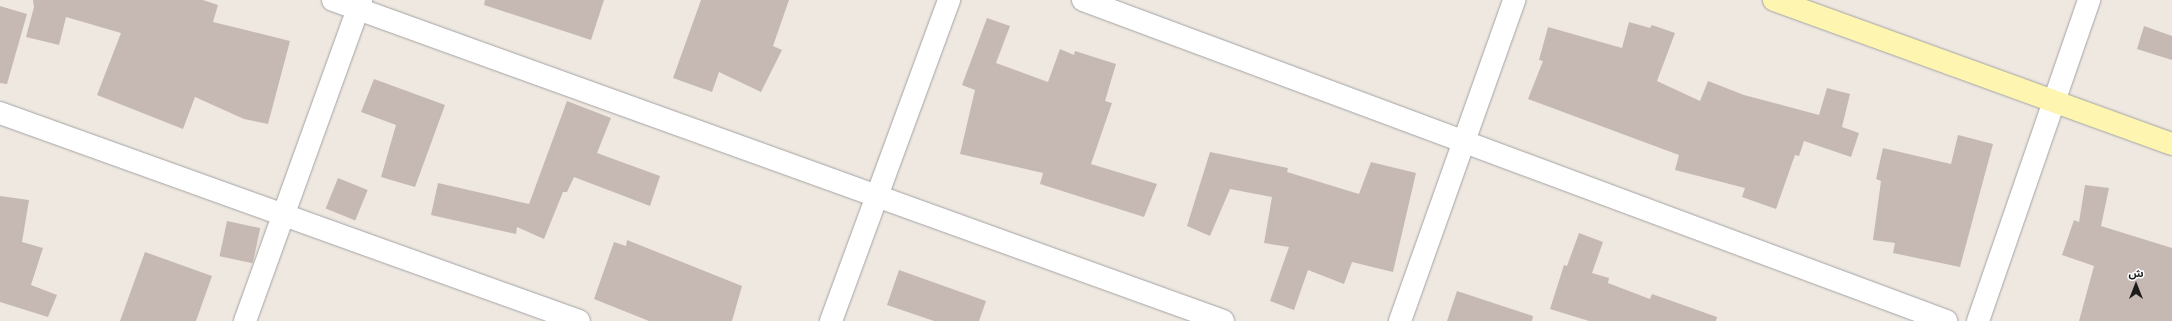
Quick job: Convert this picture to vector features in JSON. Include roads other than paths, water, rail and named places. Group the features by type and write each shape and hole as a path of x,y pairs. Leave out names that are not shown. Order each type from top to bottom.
{"main road":[{"path":"1774,0 2172,144"}],"street":[{"path":"333,0 359,4 877,196 1224,321"},
{"path":"831,321 949,0"},
{"path":"1083,0 1946,321"},
{"path":"1400,321 1514,0"},
{"path":"1978,321 2052,100 2089,0"},
{"path":"245,321 359,4"},
{"path":"0,113 579,321"}]}
